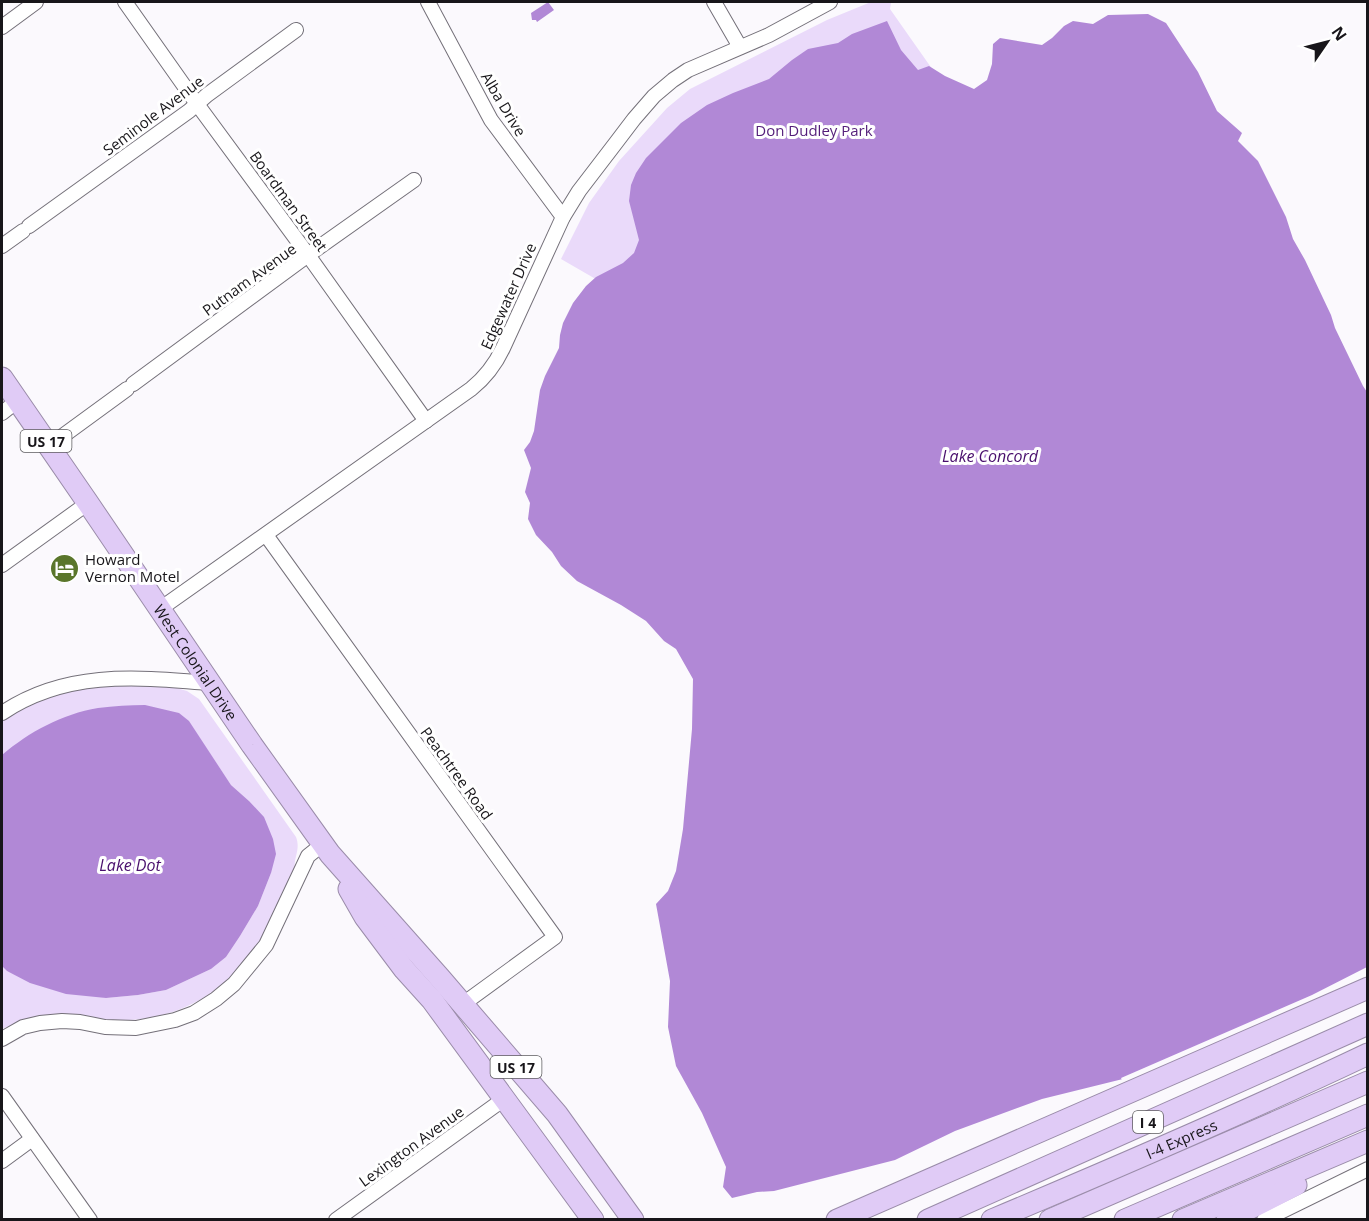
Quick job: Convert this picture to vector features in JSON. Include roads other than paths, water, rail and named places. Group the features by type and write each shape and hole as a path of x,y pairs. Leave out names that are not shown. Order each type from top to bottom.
{"highway":[{"name":"West Colonial Drive","path":"2,378 9,407 49,446 209,683 326,849 365,917 404,969 432,1000 594,1220"},
{"name":"West Colonial Drive","path":"326,849 564,1123 633,1220"},
{"path":"837,1220 1362,989"},
{"name":"I 4","path":"928,1220 1368,1024"},
{"name":"I-4 Express","path":"992,1220 1197,1133 1368,1054"},
{"name":"I-4 Express","path":"1050,1220 1368,1082"},
{"path":"1125,1220 1368,1115"},
{"path":"1183,1220 1368,1141"},
{"path":"1227,1220 1368,1150"}],"street":[{"path":"2,27 36,2"},
{"name":"Boardman Street","path":"125,2 426,421"},
{"name":"Alba Drive","path":"428,2 491,120 563,217"},
{"path":"714,2 740,47"},
{"name":"Edgewater Drive","path":"160,609 478,383 492,368 503,348 563,217 579,191 634,118 654,96 681,75 790,24 830,2"},
{"name":"Seminole Avenue","path":"2,246 189,111 207,95 296,30"},
{"name":"Putnam Avenue","path":"49,446 308,255 414,180"},
{"path":"2,565 88,503"},
{"name":"Peachtree Road","path":"266,535 555,937 463,1004"},
{"path":"2,713 16,703 40,692 92,680 142,678 209,683"},
{"path":"2,1039 23,1027 40,1023 62,1021 105,1027 136,1028 175,1020 194,1013 234,984 266,945 308,856 326,849"},
{"path":"2,1096 90,1220"},
{"name":"Lexington Avenue","path":"336,1220 504,1099"},
{"path":"2,1161 32,1139"},
{"path":"1264,1220 1368,1169"}],"water":[{"path":"548,2 554,10 537,22 532,20 531,13"},
{"name":"Lake Concord","path":"1148,14 1166,23 1198,72 1217,111 1242,133 1238,141 1258,161 1367,392 1367,988 1135,1076 1042,1099 955,1131 895,1160 774,1191 757,1192 732,1198 723,1187 726,1167 702,1113 676,1066 668,1027 670,981 656,904 668,891 676,871 683,829 692,729 693,679 676,649 664,641 646,621 577,581 561,566 536,535 528,519 530,503 525,492 531,468 524,450 534,431 540,390 559,348 563,323 573,303 586,286 596,277 623,263 634,253 639,240 629,201 631,185 646,158 681,123 707,105 769,79 808,49 838,43 852,34 887,21 901,50 918,70 929,66 974,89 987,80 992,64 993,44 1000,38 1042,45 1073,21 1093,24 1108,15"},
{"name":"Lake Dot","path":"145,705 179,713 189,721 231,785 264,817 276,854 258,906 226,957 211,969 166,990 106,998 66,994 30,983 2,966 2,755 23,739 59,719 98,708"}],"place":[{"name":"Howard Vernon Motel","path":"64,568"}],"park label":[{"name":"Don Dudley Park","path":"814,130"}]}
